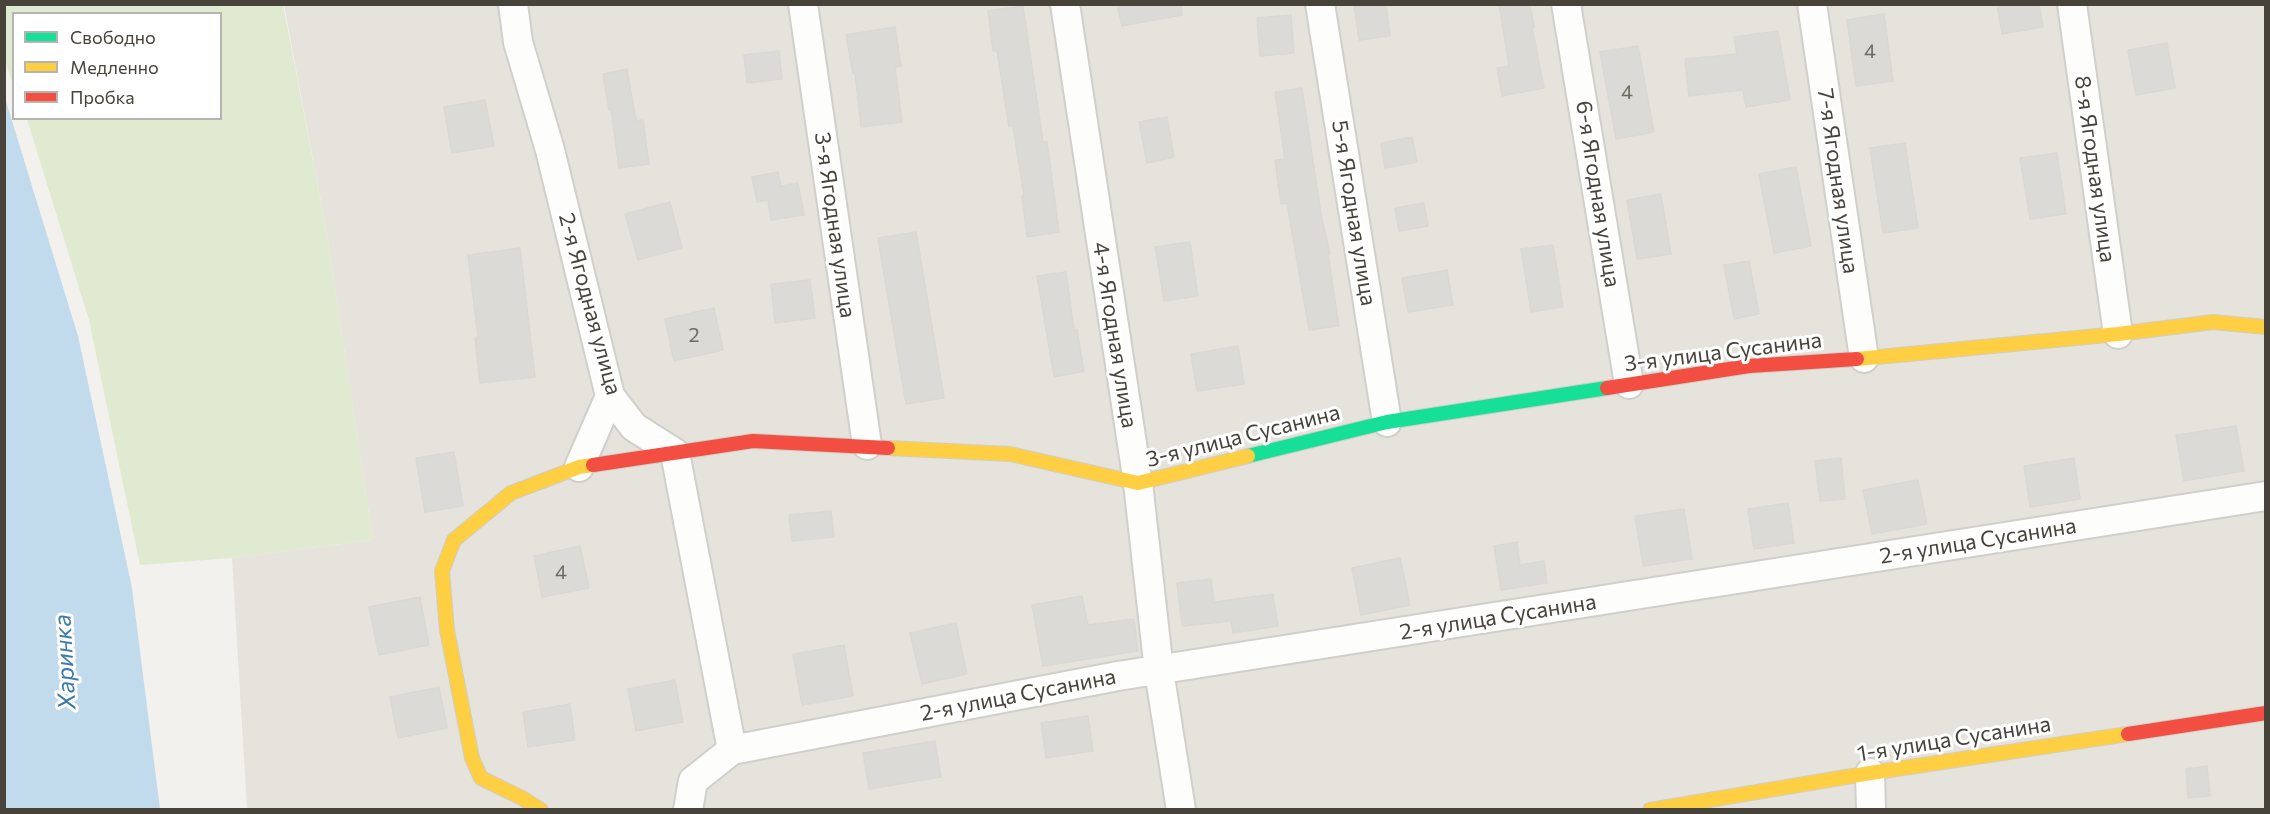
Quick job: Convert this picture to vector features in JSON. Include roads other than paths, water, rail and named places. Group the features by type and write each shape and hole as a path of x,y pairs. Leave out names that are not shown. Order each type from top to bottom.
{"street":[{"name":"2-я Ягодная улица","path":"513,4 518,42 550,150 610,396 634,427 675,453"},
{"name":"3-я Ягодная улица","path":"803,4 867,445"},
{"name":"4-я Ягодная улица","path":"1065,4 1138,483 1159,670 1181,810"},
{"name":"5-я Ягодная улица","path":"1320,4 1387,422"},
{"name":"6-я Ягодная улица","path":"1566,4 1629,384"},
{"name":"7-я Ягодная улица","path":"1812,4 1864,358"},
{"name":"8-я Ягодная улица","path":"2072,4 2118,334"},
{"name":"3-я улица Сусанина","path":"541,810 481,778 472,758 447,630 441,571 454,540 511,494 579,467 753,441 1010,454 1138,483 1387,422 1749,366 1864,358 2118,334 2213,322 2265,327"},
{"path":"579,467 610,396"},
{"path":"675,453 732,750 693,781 688,810"},
{"name":"2-я улица Сусанина","path":"732,750 1118,676 2265,496"},
{"name":"1-я улица Сусанина","path":"1650,810 1870,773 2265,713"},
{"path":"1870,773 1871,810"}],"water":[{"name":"Харинка","path":"5,98 78,336 132,588 160,809 5,809"}]}
